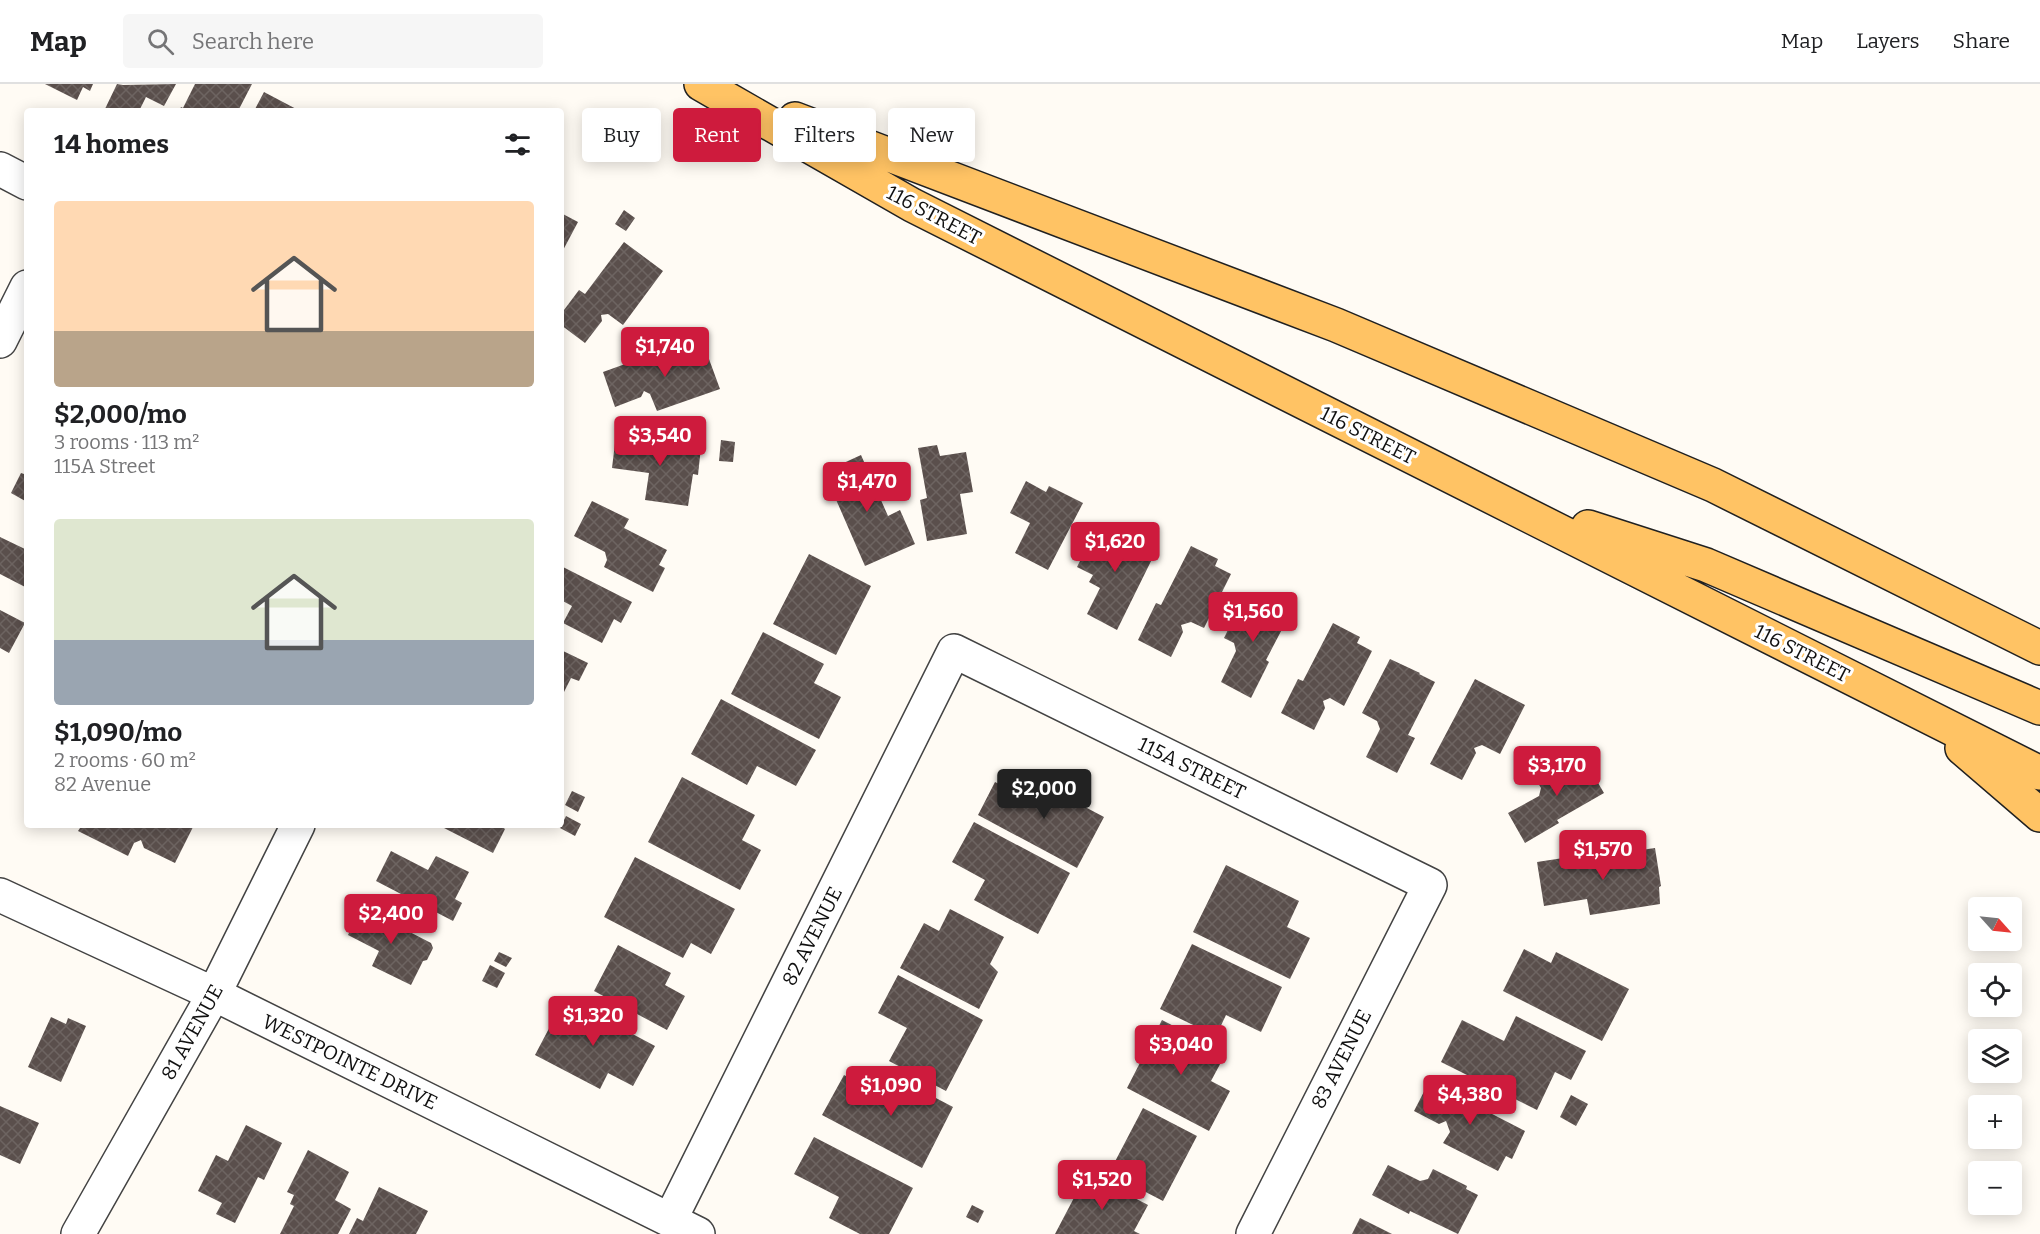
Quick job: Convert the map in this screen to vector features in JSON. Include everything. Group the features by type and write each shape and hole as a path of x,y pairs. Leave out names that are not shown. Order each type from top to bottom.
{"main road":[{"name":"116 STREET","path":"702,84 912,205 2040,773"},
{"name":"116 STREET","path":"702,84 1336,325 1713,485 2033,643"},
{"path":"1486,495 1706,566 2040,708"},
{"path":"1921,713 2040,815"}],"street":[{"path":"0,169 24,181"},
{"path":"0,341 24,293"},
{"name":"115A STREET","path":"954,651 1430,885"},
{"name":"82 AVENUE","path":"684,1227 954,651"},
{"name":"81 AVENUE","path":"78,1234 214,994 297,828"},
{"name":"83 AVENUE","path":"1253,1234 1430,885"},
{"name":"WESTPOINTE DRIVE","path":"0,894 214,994 684,1227"}],"building":[{"path":"45,84 93,84 90,91 83,87 77,100"},
{"path":"117,84 176,84 164,106 146,97 140,108 105,108"},
{"path":"195,84 252,84 240,108 183,108"},
{"path":"264,92 294,108 256,108"},
{"path":"624,210 635,218 626,231 615,224"},
{"path":"564,215 578,222 564,248"},
{"path":"624,242 663,271 623,325 608,314 601,315 602,321 585,343 564,327 564,310 579,290 585,294"},
{"path":"702,340 720,389 657,411 650,394 644,391 641,397 615,407 603,372 639,359 641,364"},
{"path":"616,435 701,447 698,475 693,474 688,506 645,500 649,473 612,468"},
{"path":"721,440 735,442 733,462 719,461"},
{"path":"937,445 940,456 966,452 973,492 960,494 967,534 927,541 920,500 927,498 918,448"},
{"path":"861,455 888,516 900,510 915,544 865,566 824,472"},
{"path":"21,473 24,474 24,500 11,493"},
{"path":"1026,481 1046,492 1049,486 1083,503 1048,570 1015,553 1030,523 1010,513"},
{"path":"592,501 629,519 624,528 667,550 659,565 665,568 653,592 604,567 607,560 605,552 574,536"},
{"path":"1096,529 1110,536 1113,530 1125,537 1127,533 1157,549 1117,630 1087,614 1100,588 1089,582 1093,575 1077,567"},
{"path":"0,537 24,549 24,586 0,574"},
{"path":"1191,546 1218,559 1215,566 1231,574 1204,628 1191,622 1181,625 1183,632 1171,657 1138,640 1156,603 1161,605"},
{"path":"809,554 871,586 836,655 773,624"},
{"path":"564,568 632,602 621,623 614,619 602,643 564,624 572,606 564,602"},
{"path":"1250,593 1290,614 1266,660 1269,662 1251,698 1221,682 1236,651 1234,643 1224,638 1241,604 1243,605"},
{"path":"0,610 24,622 24,625 9,653 0,648"},
{"path":"1333,623 1360,637 1357,643 1372,651 1344,706 1330,698 1323,701 1325,708 1314,730 1281,713 1298,679 1303,681"},
{"path":"763,632 824,664 814,683 841,697 819,739 731,694"},
{"path":"564,651 588,663 579,681 571,678 564,692"},
{"path":"1390,659 1435,682 1408,735 1415,738 1397,773 1366,757 1380,729 1377,721 1362,713"},
{"path":"1475,679 1525,705 1500,754 1482,745 1474,748 1476,753 1462,780 1430,764"},
{"path":"721,699 816,750 796,786 757,766 747,785 691,754"},
{"path":"1581,754 1604,793 1557,820 1559,823 1525,843 1508,813 1539,796 1541,788 1535,778"},
{"path":"682,777 755,815 742,840 761,850 740,890 648,842"},
{"path":"1034,780 1104,817 1077,868 978,815 995,782 1025,797"},
{"path":"572,791 585,797 578,812 565,805"},
{"path":"566,816 581,824 575,836 560,828 564,828"},
{"path":"974,822 1070,873 1038,934 974,900 985,880 952,862"},
{"path":"80,828 192,828 175,863 144,848 141,840 134,843 128,856 78,831"},
{"path":"444,828 504,828 493,853"},
{"path":"1655,848 1661,886 1659,887 1660,904 1590,915 1587,899 1544,906 1537,862"},
{"path":"391,851 428,870 436,856 469,872 455,899 462,903 453,921 376,881"},
{"path":"635,857 735,909 711,954 691,943 683,958 604,917"},
{"path":"1226,865 1299,901 1287,927 1310,938 1290,979 1193,932"},
{"path":"363,905 403,925 402,928 431,943 433,948 427,960 423,961 411,985 372,966 379,951 348,935"},
{"path":"950,909 1004,937 990,964 998,972 979,1009 900,968 924,923 939,931"},
{"path":"1192,944 1282,987 1261,1032 1226,1015 1216,1036 1160,1009"},
{"path":"618,945 671,973 665,985 685,996 667,1030 594,991"},
{"path":"1524,949 1551,963 1556,952 1629,989 1602,1041 1503,991"},
{"path":"499,952 512,958 506,967 494,961"},
{"path":"490,965 505,973 497,988 482,981"},
{"path":"898,975 983,1020 946,1091 889,1061 907,1028 878,1013"},
{"path":"565,998 655,1046 633,1086 608,1073 600,1089 535,1055"},
{"path":"1516,1016 1586,1051 1571,1080 1555,1072 1537,1110 1441,1062 1462,1020 1504,1041"},
{"path":"51,1017 66,1024 68,1018 86,1026 61,1082 28,1067"},
{"path":"1162,1020 1226,1053 1211,1081 1230,1091 1209,1131 1127,1088"},
{"path":"844,1075 883,1095 894,1076 953,1107 922,1168 822,1115"},
{"path":"1431,1078 1469,1097 1467,1101 1525,1131 1512,1159 1506,1156 1498,1171 1443,1143 1450,1132 1446,1121 1439,1124 1414,1111"},
{"path":"1571,1095 1588,1104 1576,1126 1560,1117"},
{"path":"0,1106 39,1123 20,1164 0,1155"},
{"path":"1143,1108 1197,1136 1163,1201 1109,1173"},
{"path":"246,1125 282,1143 264,1180 258,1177 235,1223 216,1214 222,1203 198,1191 216,1155 228,1161"},
{"path":"814,1137 913,1188 889,1234 860,1234 829,1218 839,1197 794,1174"},
{"path":"308,1150 349,1172 335,1200 351,1209 338,1234 280,1234 294,1206 290,1204 294,1195 287,1192"},
{"path":"1388,1165 1420,1181 1428,1179 1433,1169 1467,1186 1466,1189 1478,1195 1458,1234 1410,1211 1409,1214 1372,1195"},
{"path":"1087,1173 1148,1205 1134,1231 1140,1234 1055,1234"},
{"path":"379,1187 428,1211 416,1234 349,1234 357,1218 363,1221"},
{"path":"972,1205 984,1211 978,1223 966,1217"},
{"path":"1360,1218 1392,1234 1352,1234"}]}
